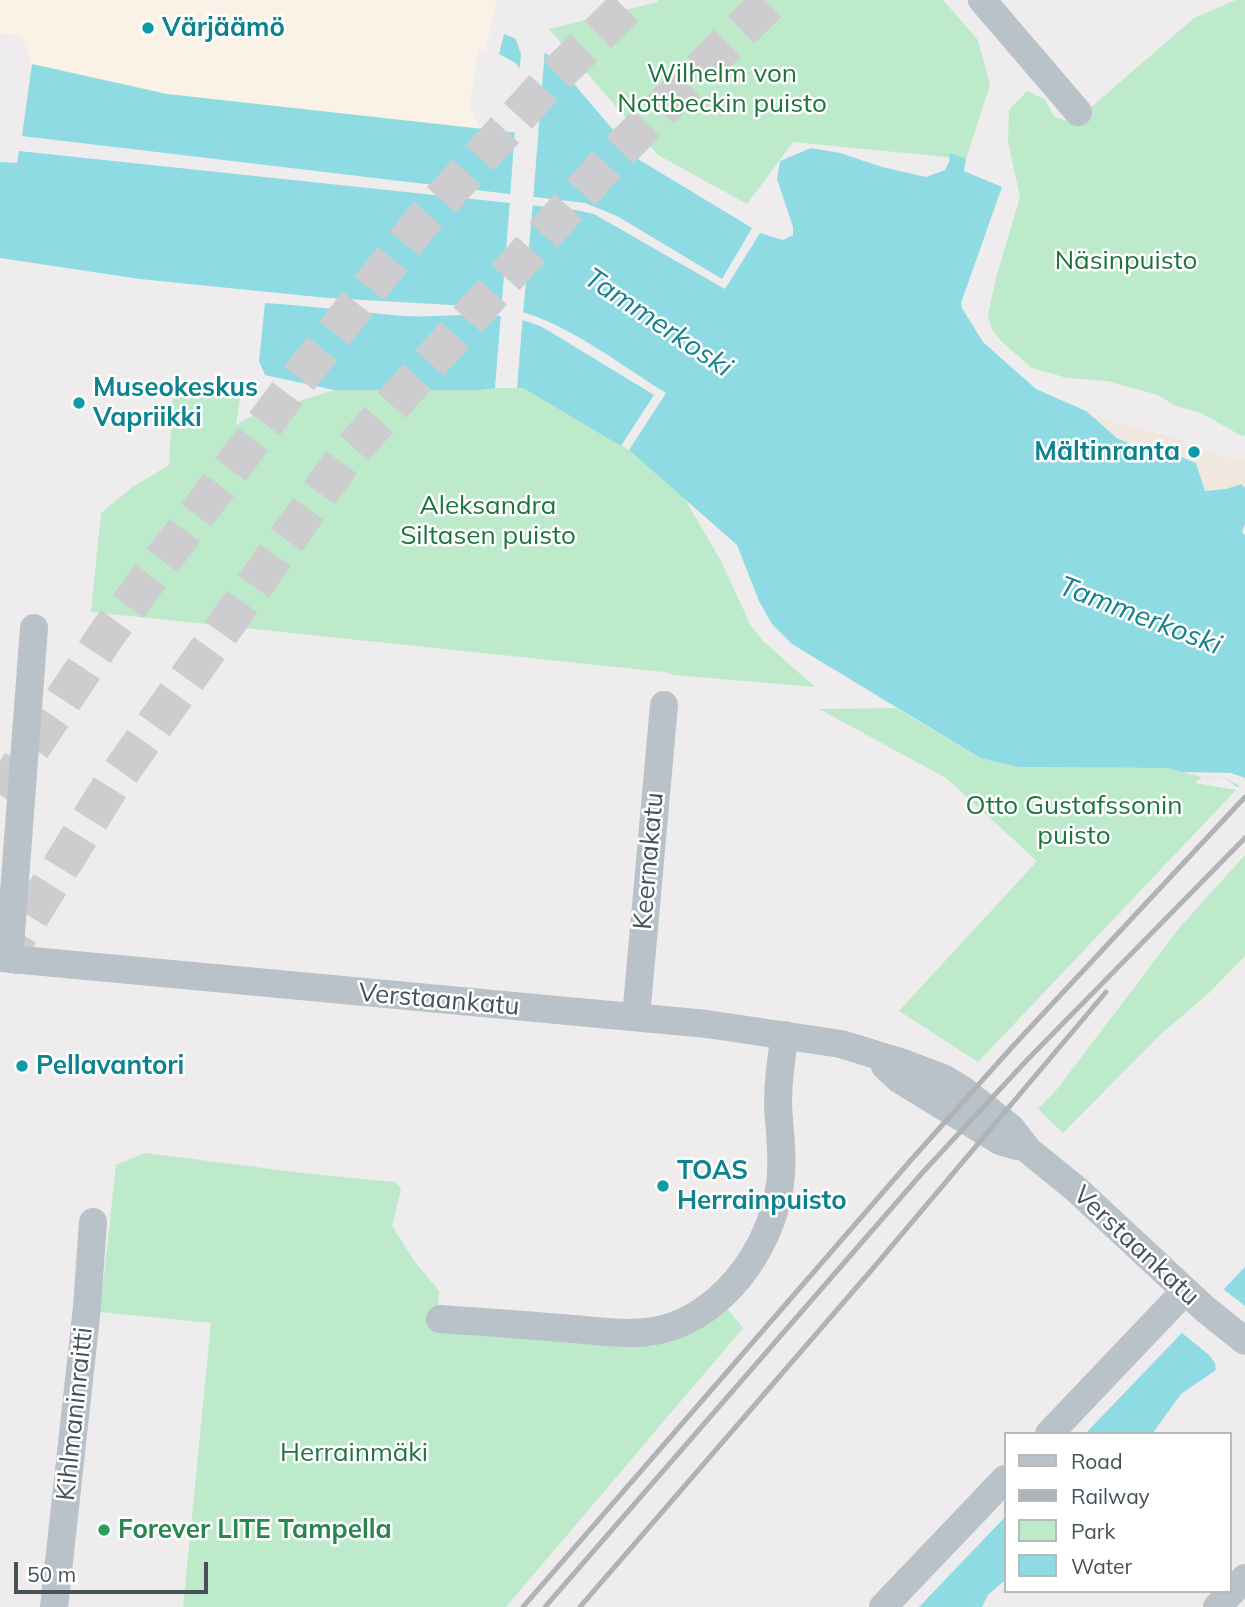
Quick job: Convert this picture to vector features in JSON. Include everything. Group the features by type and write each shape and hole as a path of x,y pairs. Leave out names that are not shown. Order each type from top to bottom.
{"street":[{"path":"982,0 1078,112"},
{"path":"5,959 34,628"},
{"name":"Keernakatu","path":"636,1017 664,705"},
{"name":"Verstaankatu","path":"5,959 636,1017 841,1044 875,1056 899,1079 999,1141 1028,1150 1076,1189 1195,1300 1245,1340"},
{"path":"440,1319 629,1333 663,1329 698,1314 733,1284 752,1262 774,1215 781,1172 778,1104 779,1072 785,1035"},
{"name":"Kihlmaninraitti","path":"54,1607 87,1307 93,1222"},
{"path":"1051,1432 1195,1300"},
{"path":"883,1607 1004,1480"},
{"path":"1231,1592 1245,1578"},
{"path":"1217,1607 1231,1593"}],"shaded area":[{"path":"0,0 497,2 485,52 478,49 470,109 480,128 167,94 32,64 22,36 0,33"}],"green space":[{"name":"Wilhelm von Nottbeckin puisto","path":"658,0 943,0 978,40 990,85 966,159 793,142 747,204 658,155 549,29"},
{"name":"Näsinpuisto","path":"1236,0 1245,0 1245,436 1201,413 1176,406 1158,395 1108,381 1067,378 1032,368 992,330 988,315 1020,197 1008,142 1009,110 1027,91 1044,99 1055,117 1073,123 1194,18"},
{"name":"Aleksandra Siltasen puisto","path":"523,388 629,450 683,496 721,561 751,626 763,641 815,687 674,675 91,612 101,513 131,488 169,465 173,396 240,398 236,425 252,416 334,390 481,390"},
{"name":"Otto Gustafssonin puisto","path":"896,708 979,758 1018,767 1167,768 1202,777 1195,783 1236,790 978,1062 899,1011 1037,861 946,778 819,709"},
{"path":"1245,855 1245,956 1210,992 1160,1035 1063,1133 1038,1109 1058,1088 1180,927"},
{"name":"Herrainmäki","path":"145,1153 395,1182 401,1189 392,1226 415,1262 439,1291 437,1323 571,1335 725,1306 743,1328 506,1607 183,1607 211,1323 100,1312 116,1165"}],"sand":[{"name":"Mältinranta","path":"1093,417 1175,438 1240,461 1245,460 1245,488 1241,484 1205,492 1196,463 1181,457 1170,446 1145,447 1127,443"}],"water":[{"path":"504,34 535,46 551,57 638,159 752,228 722,279 617,216 585,203 22,136 32,64 167,94 519,133 539,118 541,106 536,93 516,63 499,54"},
{"name":"Tammerkoski","path":"811,148 840,153 882,167 926,177 945,170 950,153 966,159 964,171 1002,187 961,303 983,342 1036,389 1086,411 1117,438 1147,449 1170,446 1177,450 1181,457 1196,463 1205,491 1241,484 1245,488 1245,524 1242,532 1245,535 1245,792 1225,778 1202,777 1167,768 1018,767 980,758 792,644 772,624 759,601 737,545 629,450 666,393 588,343 547,321 505,308 328,298 140,279 0,258 0,162 17,163 19,151 576,210 594,214 725,289 760,233 783,240 793,235 793,227 777,179 780,161"},
{"path":"265,303 405,316 478,315 514,318 549,331 654,395 621,446 523,388 334,390 265,375 259,361"},
{"path":"1245,1267 1245,1339 1156,1432 1087,1432"},
{"path":"1004,1518 1004,1590 988,1607 919,1607"}],"pier":[{"path":"514,34 545,48 533,201 510,198 515,129 529,124 538,107 519,75 521,54"},
{"path":"510,200 533,202 517,388 495,388"},
{"path":"1182,772 1231,773 1245,778 1245,795 1237,789 1239,786 1225,778 1202,777"},
{"path":"1223,1289 1245,1306 1245,1339 1216,1370 1209,1355 1182,1333"},
{"path":"1216,1370 1208,1383 1161,1432 1153,1432 1181,1394"},
{"path":"1004,1581 1004,1590 988,1607 982,1607 988,1595"}],"tunnel":[{"path":"0,795 107,634 296,382 423,220 548,83 633,0"},
{"path":"0,965 110,787 344,459 611,159 771,0"}],"railway":[{"path":"523,1607 911,1160 1013,1046 1245,797"},
{"path":"545,1607 923,1172 1028,1059 1245,838"},
{"path":"580,1607 875,1266 1106,992"}],"place":[{"name":"Värjäämö","path":"148,28"},
{"name":"Museokeskus Vapriikki","path":"79,403"},
{"name":"Mältinranta","path":"1194,452"},
{"name":"Pellavantori","path":"22,1066"},
{"name":"TOAS Herrainpuisto","path":"663,1186"},
{"name":"Forever LITE Tampella","path":"104,1530"}]}
